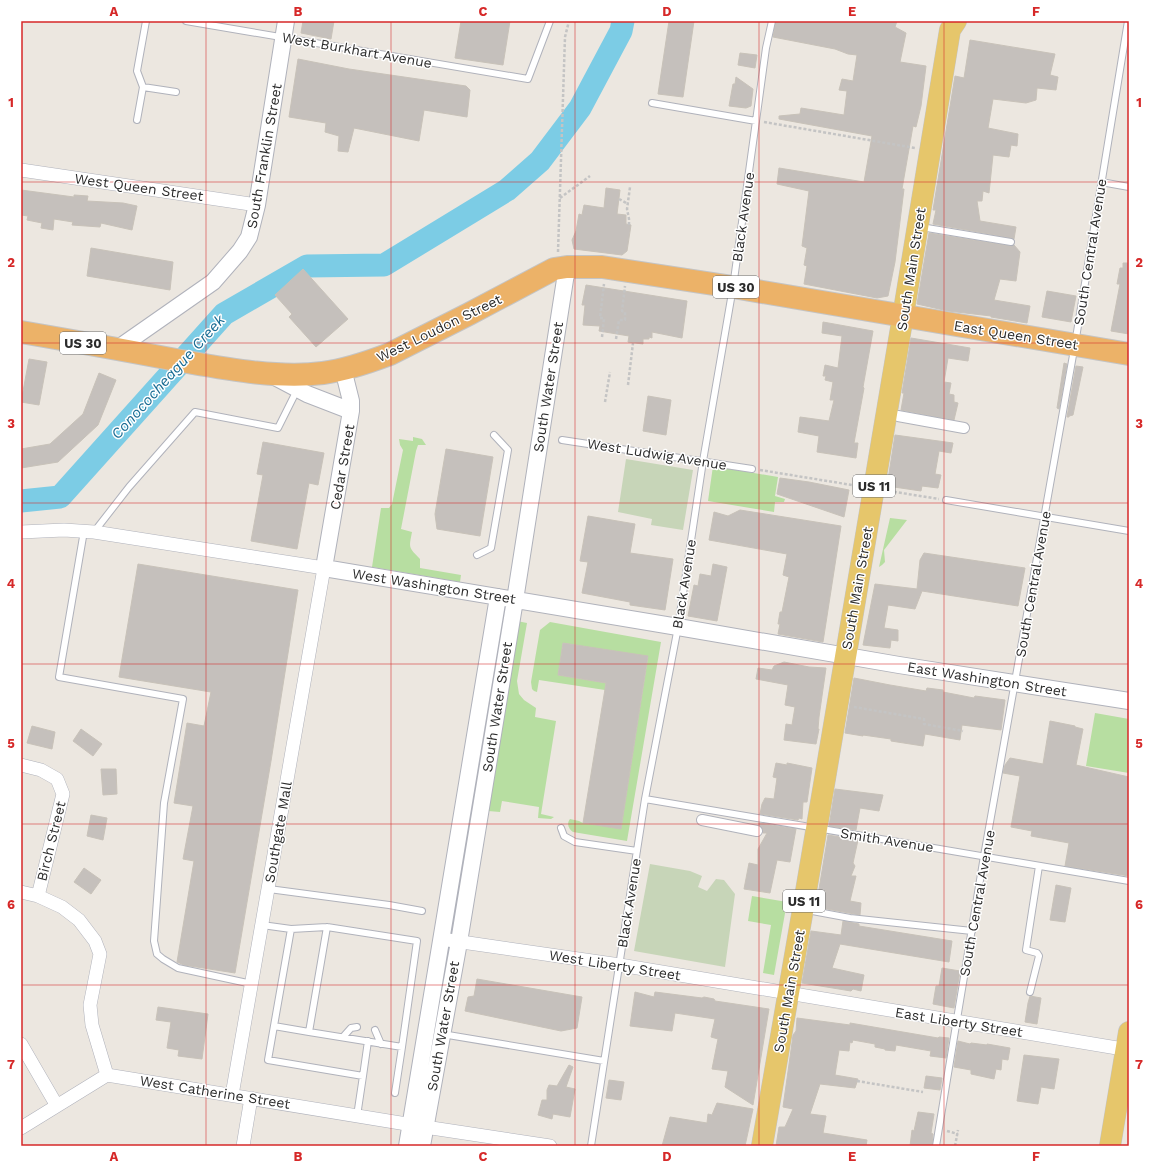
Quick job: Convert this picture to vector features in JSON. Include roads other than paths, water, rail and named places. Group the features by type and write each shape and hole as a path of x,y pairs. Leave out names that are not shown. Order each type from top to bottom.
{"highway":[{"name":"US 30","path":"562,262 733,287 903,316"},
{"name":"West Loudon Street","path":"21,332 217,367 267,373 324,373 377,359 390,354 554,270 562,262"},
{"name":"East Queen Street","path":"903,316 1129,354"}],"main road":[{"name":"South Main Street","path":"762,1146 789,993 951,24"},
{"path":"1110,1146 1128,1044"}],"street":[{"name":"South Franklin Street","path":"117,349 213,282 240,251 249,237 257,204 286,21"},
{"name":"West Queen Street","path":"21,170 257,204"},
{"name":"South Water Street","path":"418,1126 442,1034 459,942 514,600 562,262"},
{"path":"342,369 352,411"},
{"name":"Cedar Street","path":"267,373 307,394 352,411 324,568"},
{"path":"898,416 964,428"},
{"name":"West Washington Street","path":"21,532 46,530 89,531 324,568 845,655"},
{"name":"Southgate Mall","path":"232,1095 324,568"},
{"name":"South Water Street","path":"422,1146 418,1126 426,1031 498,597"},
{"name":"East Washington Street","path":"845,655 1015,684 1129,701"},
{"name":"Birch Street","path":"21,765 41,770 57,779 63,794 38,896"},
{"path":"702,820 757,831"},
{"path":"21,892 38,896 62,907 78,920 95,941 100,954 90,1005 92,1025 107,1075 21,1128"},
{"name":"West Liberty Street","path":"441,939 620,965 789,993"},
{"name":"East Liberty Street","path":"789,993 957,1022 1128,1044"},
{"path":"21,1044 57,1106"},
{"name":"West Catherine Street","path":"107,1075 550,1146"},
{"path":"244,1146 251,1098"},
{"path":"407,1146 418,1126"}],"lane":[{"path":"137,120 143,86 137,71 146,21"},
{"name":"West Burkhart Avenue","path":"186,21 528,79 550,21"},
{"name":"Black Avenue","path":"591,1146 645,799 678,627 703,461 733,287 766,48 772,21"},
{"name":"South Central Avenue","path":"936,1146 984,856 1075,344 1128,21"},
{"path":"143,86 176,92"},
{"path":"652,103 756,121"},
{"path":"1101,182 1129,187"},
{"path":"926,228 1011,242"},
{"path":"252,984 178,968 157,954 155,948 154,942 164,803 183,699 59,677 89,531 195,412 278,428 298,389"},
{"path":"477,555 491,548 508,450 494,435"},
{"name":"West Ludwig Avenue","path":"562,440 752,469"},
{"path":"944,500 1129,531"},
{"name":"Smith Avenue","path":"645,799 1129,881"},
{"path":"561,828 564,836 575,842 637,851"},
{"path":"1030,992 1039,956 1037,953 1026,950 1039,866"},
{"path":"268,889 389,905 422,911"},
{"path":"803,909 850,918 972,931"},
{"path":"262,925 291,929 327,927 418,942 395,1093"},
{"path":"309,1032 327,927"},
{"path":"291,929 268,1060 363,1076"},
{"path":"274,1026 402,1047"},
{"path":"342,1037 351,1028 357,1027"},
{"path":"375,1030 381,1044"},
{"path":"426,1031 604,1061"},
{"path":"357,1116 368,1041"}],"waterway":[{"name":"Conococheague Creek","path":"21,501 60,497 224,314 307,266 384,265 507,190 540,161 580,108 621,31 623,21"}]}
